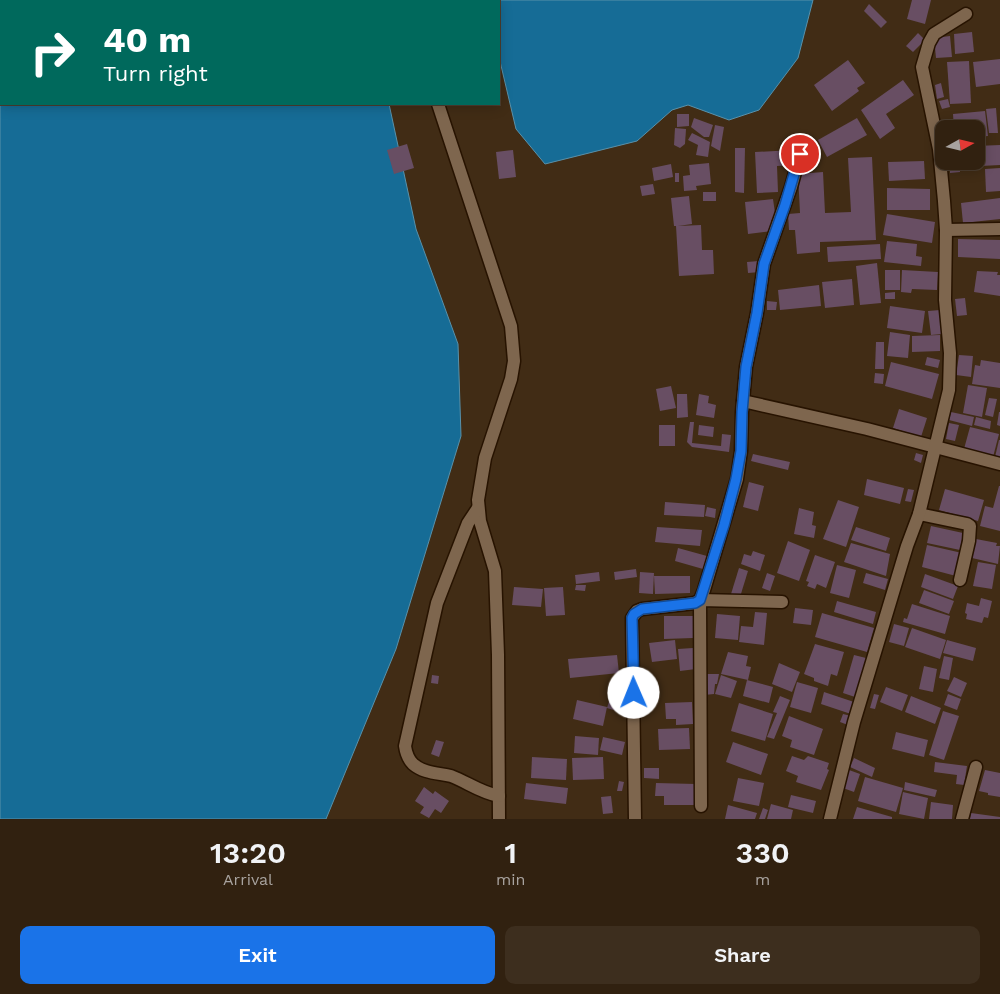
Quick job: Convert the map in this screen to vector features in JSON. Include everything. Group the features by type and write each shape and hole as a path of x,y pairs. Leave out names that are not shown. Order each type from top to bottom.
{"street":[{"path":"830,819 854,722 907,546 919,514 949,390 950,353 945,300 946,230 939,149 922,67 928,44 934,34 966,14"},
{"path":"438,105 505,308 513,346 514,361 511,379 485,458 479,488 478,508 495,571 498,655 499,819"},
{"path":"701,806 700,600 724,525 736,479 741,451 746,367 757,313 764,264 785,205 800,154"},
{"path":"946,230 1000,229"},
{"path":"743,401 866,429 1000,464"},
{"path":"478,508 468,523 437,603 405,746 410,760 421,769 454,777 487,793 499,796"},
{"path":"919,514 970,526 970,541 960,580"},
{"path":"635,819 632,618 637,611 642,609 695,603 700,600 782,602"},
{"path":"962,819 976,767"}],"water":[{"path":"500,0 813,0 798,58 759,110 729,120 688,105 672,110 637,141 545,164 516,129 500,61"},
{"path":"0,105 389,105 416,229 458,344 461,436 396,649 326,819 0,819"}],"building":[{"path":"912,0 931,0 925,24 907,19"},
{"path":"869,4 887,22 881,28 864,11"},
{"path":"972,32 974,52 955,54 954,34"},
{"path":"918,33 925,40 913,52 906,46"},
{"path":"950,36 952,57 936,58 934,38"},
{"path":"1000,59 1000,84 976,87 973,62"},
{"path":"848,60 865,83 857,88 859,91 832,111 814,85"},
{"path":"969,61 971,103 950,104 947,62"},
{"path":"903,80 914,95 886,114 895,128 880,139 861,110"},
{"path":"941,83 944,97 937,99 935,85"},
{"path":"948,99 950,107 942,109 939,101"},
{"path":"996,108 998,133 989,133 986,109"},
{"path":"985,111 988,136 985,136 985,120 953,120 953,114"},
{"path":"677,114 689,114 689,126 677,127"},
{"path":"694,118 713,125 709,137 704,137 691,127"},
{"path":"857,118 867,135 827,157 818,140"},
{"path":"715,125 724,127 720,151 711,146"},
{"path":"675,128 686,129 685,144 680,148 674,145"},
{"path":"692,133 710,142 708,157 696,155 698,145 688,140"},
{"path":"407,144 414,168 394,174 387,150"},
{"path":"1000,145 1000,165 985,166 985,146"},
{"path":"735,148 745,148 744,193 735,192"},
{"path":"513,150 516,177 499,179 496,152"},
{"path":"794,150 794,165 777,166 778,192 757,193 755,152"},
{"path":"872,157 876,240 820,242 820,252 797,254 795,230 789,230 788,214 800,213 798,174 823,172 825,213 851,212 848,158"},
{"path":"924,161 925,179 889,181 888,162"},
{"path":"709,163 711,184 696,186 697,190 684,191 683,176 690,175 689,165"},
{"path":"671,164 673,177 654,181 652,168"},
{"path":"1000,168 1000,191 986,192 985,169"},
{"path":"950,170 960,170 960,172 950,173"},
{"path":"675,173 679,173 679,182 675,182"},
{"path":"653,184 655,194 642,196 640,186"},
{"path":"887,188 930,189 930,210 887,210"},
{"path":"703,192 716,192 716,201 703,201"},
{"path":"689,196 692,224 678,226 701,225 702,250 713,250 714,274 679,276 676,226 674,226 671,198"},
{"path":"1000,198 1000,219 963,223 961,203"},
{"path":"773,199 776,220 771,220 772,231 748,234 745,202"},
{"path":"887,214 935,222 932,243 883,235"},
{"path":"958,239 1000,240 1000,259 958,257"},
{"path":"887,241 917,244 916,256 922,257 921,266 884,262"},
{"path":"880,244 881,259 828,262 827,247"},
{"path":"759,261 760,272 748,273 747,262"},
{"path":"877,263 881,303 860,305 856,266"},
{"path":"885,270 900,270 900,290 885,290"},
{"path":"902,270 938,272 937,290 912,289 911,293 901,292"},
{"path":"977,271 998,272 997,275 1000,275 1000,296 974,292"},
{"path":"852,279 854,305 825,308 822,282"},
{"path":"819,285 821,306 780,310 778,290"},
{"path":"895,292 895,299 885,299 885,293"},
{"path":"965,298 967,315 957,316 955,299"},
{"path":"767,301 777,302 776,310 767,310"},
{"path":"890,306 925,311 922,333 887,328"},
{"path":"940,310 942,334 931,335 928,311"},
{"path":"890,332 910,335 908,358 887,356"},
{"path":"940,335 940,351 912,352 912,336"},
{"path":"876,342 884,342 884,369 875,369"},
{"path":"959,355 973,356 971,377 956,375"},
{"path":"927,357 940,360 938,368 925,365"},
{"path":"981,360 1000,363 1000,388 972,384 975,365 980,366"},
{"path":"891,362 939,374 932,399 885,386"},
{"path":"875,373 884,374 883,384 874,383"},
{"path":"968,385 987,388 982,417 963,413"},
{"path":"671,386 676,408 660,411 656,389"},
{"path":"677,394 687,394 688,417 677,418"},
{"path":"699,394 709,396 708,403 716,405 714,418 696,415"},
{"path":"989,398 997,399 993,417 985,415"},
{"path":"899,409 927,418 921,437 893,428"},
{"path":"951,412 974,417 972,426 949,420"},
{"path":"1000,412 1000,426 997,425"},
{"path":"976,417 991,421 990,429 974,425"},
{"path":"690,422 694,422 692,443 721,446 722,434 731,435 729,452 692,447 687,442"},
{"path":"949,423 959,425 955,441 946,439"},
{"path":"659,425 675,425 675,446 659,446"},
{"path":"699,425 714,427 713,437 698,435"},
{"path":"970,427 999,434 993,457 964,449"},
{"path":"1000,440 1000,458 995,457"},
{"path":"916,453 923,455 921,463 914,460"},
{"path":"753,454 790,462 788,470 751,461"},
{"path":"867,479 904,488 900,504 864,495"},
{"path":"749,482 764,486 758,511 743,507"},
{"path":"999,486 1000,531 980,526 985,506 993,508"},
{"path":"908,489 914,490 911,502 905,501"},
{"path":"945,489 984,500 978,521 939,510"},
{"path":"838,500 859,507 846,547 823,539"},
{"path":"665,502 705,505 704,517 664,515"},
{"path":"707,507 716,509 715,518 705,516"},
{"path":"799,508 814,512 812,525 816,526 814,538 794,534"},
{"path":"931,526 963,533 960,550 927,543"},
{"path":"657,527 702,530 700,546 655,542"},
{"path":"856,527 890,538 886,551 851,540"},
{"path":"976,539 997,543 996,546 1000,546 998,564 972,558"},
{"path":"788,541 810,550 799,581 777,573"},
{"path":"851,543 890,554 886,576 844,562"},
{"path":"927,545 962,553 956,576 922,567"},
{"path":"678,548 707,556 703,569 675,561"},
{"path":"753,551 765,555 760,571 741,564 744,554 751,556"},
{"path":"815,555 835,562 826,588 817,584 815,589 807,586 809,582 806,581"},
{"path":"978,562 996,565 992,589 973,586"},
{"path":"837,565 856,570 849,598 830,593"},
{"path":"739,568 748,571 740,597 731,594"},
{"path":"636,569 637,577 615,580 614,572"},
{"path":"599,572 600,581 576,584 575,575"},
{"path":"640,572 654,573 653,594 639,593"},
{"path":"767,573 775,576 770,591 762,588"},
{"path":"866,573 888,579 885,590 863,583"},
{"path":"925,574 958,586 953,599 921,587"},
{"path":"654,576 690,576 690,593 655,594"},
{"path":"576,585 586,585 585,591 575,590"},
{"path":"514,587 543,589 541,607 512,605"},
{"path":"563,587 565,615 546,616 544,588"},
{"path":"924,590 954,601 949,614 919,603"},
{"path":"981,598 992,601 988,618 984,617 982,623 966,619 967,603 979,606"},
{"path":"837,601 876,612 873,624 834,612"},
{"path":"912,604 950,616 945,634 903,622 904,618 907,619"},
{"path":"795,608 813,610 811,625 793,623"},
{"path":"755,612 767,613 764,645 739,642 741,626 753,627"},
{"path":"822,613 874,628 867,652 815,637"},
{"path":"717,614 740,616 738,640 715,638"},
{"path":"664,616 693,616 693,638 664,639"},
{"path":"894,624 909,628 904,646 889,642"},
{"path":"912,628 946,640 940,659 905,647"},
{"path":"675,640 677,659 652,662 649,643"},
{"path":"947,640 976,648 973,661 943,653"},
{"path":"815,644 844,652 837,676 831,674 828,686 814,681 814,678 804,674"},
{"path":"693,648 696,669 680,671 678,649"},
{"path":"728,652 748,656 746,666 751,667 748,680 721,674"},
{"path":"617,655 619,673 570,678 568,659"},
{"path":"854,655 866,658 855,697 843,693"},
{"path":"944,656 953,658 949,680 939,678"},
{"path":"779,663 800,672 792,692 772,684"},
{"path":"924,666 937,669 933,692 919,689"},
{"path":"706,674 719,674 714,694 704,695"},
{"path":"432,675 439,676 438,684 431,683"},
{"path":"721,675 737,681 731,698 715,694"},
{"path":"954,677 967,683 961,697 947,691"},
{"path":"747,680 773,687 769,703 743,696"},
{"path":"797,682 818,688 811,713 790,707"},
{"path":"886,687 908,695 902,711 880,702"},
{"path":"824,692 854,702 851,714 821,704"},
{"path":"874,694 879,695 875,709 870,708"},
{"path":"948,694 961,699 957,710 944,705"},
{"path":"780,696 790,700 774,739 767,737 777,713 773,712"},
{"path":"911,696 941,708 935,724 905,712"},
{"path":"610,698 623,703 620,712 607,708"},
{"path":"577,700 607,707 603,726 573,719"},
{"path":"692,702 693,724 676,725 676,719 666,719 665,703"},
{"path":"739,703 773,714 765,741 731,731"},
{"path":"943,711 959,716 944,760 929,755"},
{"path":"843,714 851,716 848,725 840,722"},
{"path":"789,716 823,729 814,755 790,747 792,740 782,736"},
{"path":"689,728 690,749 659,750 658,729"},
{"path":"896,732 928,740 924,757 892,749"},
{"path":"575,736 599,738 598,755 574,753"},
{"path":"603,737 625,742 622,755 600,750"},
{"path":"436,740 444,742 439,757 431,754"},
{"path":"733,742 768,754 761,775 726,762"},
{"path":"792,756 804,760 808,756 829,763 827,769 829,770 821,790 796,782 798,776 786,771"},
{"path":"532,757 567,759 566,780 531,778"},
{"path":"603,757 604,779 573,780 572,758"},
{"path":"854,758 875,768 872,777 850,767"},
{"path":"935,762 967,766 964,785 956,784 957,775 934,772"},
{"path":"644,768 659,768 659,779 644,778"},
{"path":"849,770 860,774 854,792 843,788"},
{"path":"985,770 1000,773 1000,797 979,791"},
{"path":"865,777 903,788 896,812 858,801"},
{"path":"738,778 764,783 759,806 733,801"},
{"path":"619,781 624,782 622,791 617,791"},
{"path":"905,782 937,790 935,797 904,790"},
{"path":"526,783 568,788 566,804 524,799"},
{"path":"656,783 696,784 696,805 664,805 664,796 655,796"},
{"path":"424,787 433,794 435,791 449,801 441,813 435,809 429,818 420,813 424,807 415,801"},
{"path":"903,792 928,798 924,819 899,814"},
{"path":"791,795 816,801 813,813 788,807"},
{"path":"611,796 613,813 603,814 601,797"},
{"path":"931,802 953,805 952,819 929,819"},
{"path":"771,804 793,810 791,819 767,819"},
{"path":"728,805 757,813 755,819 725,819"},
{"path":"857,807 892,817 892,819 853,819"},
{"path":"763,808 768,810 765,819 759,819"},
{"path":"971,813 1000,817 1000,819 970,819"}],"route":[{"path":"634,693 632,618 634,614 642,609 695,603 700,600 704,590 736,479 741,451 746,367 757,313 764,264 791,187 800,154"}]}
